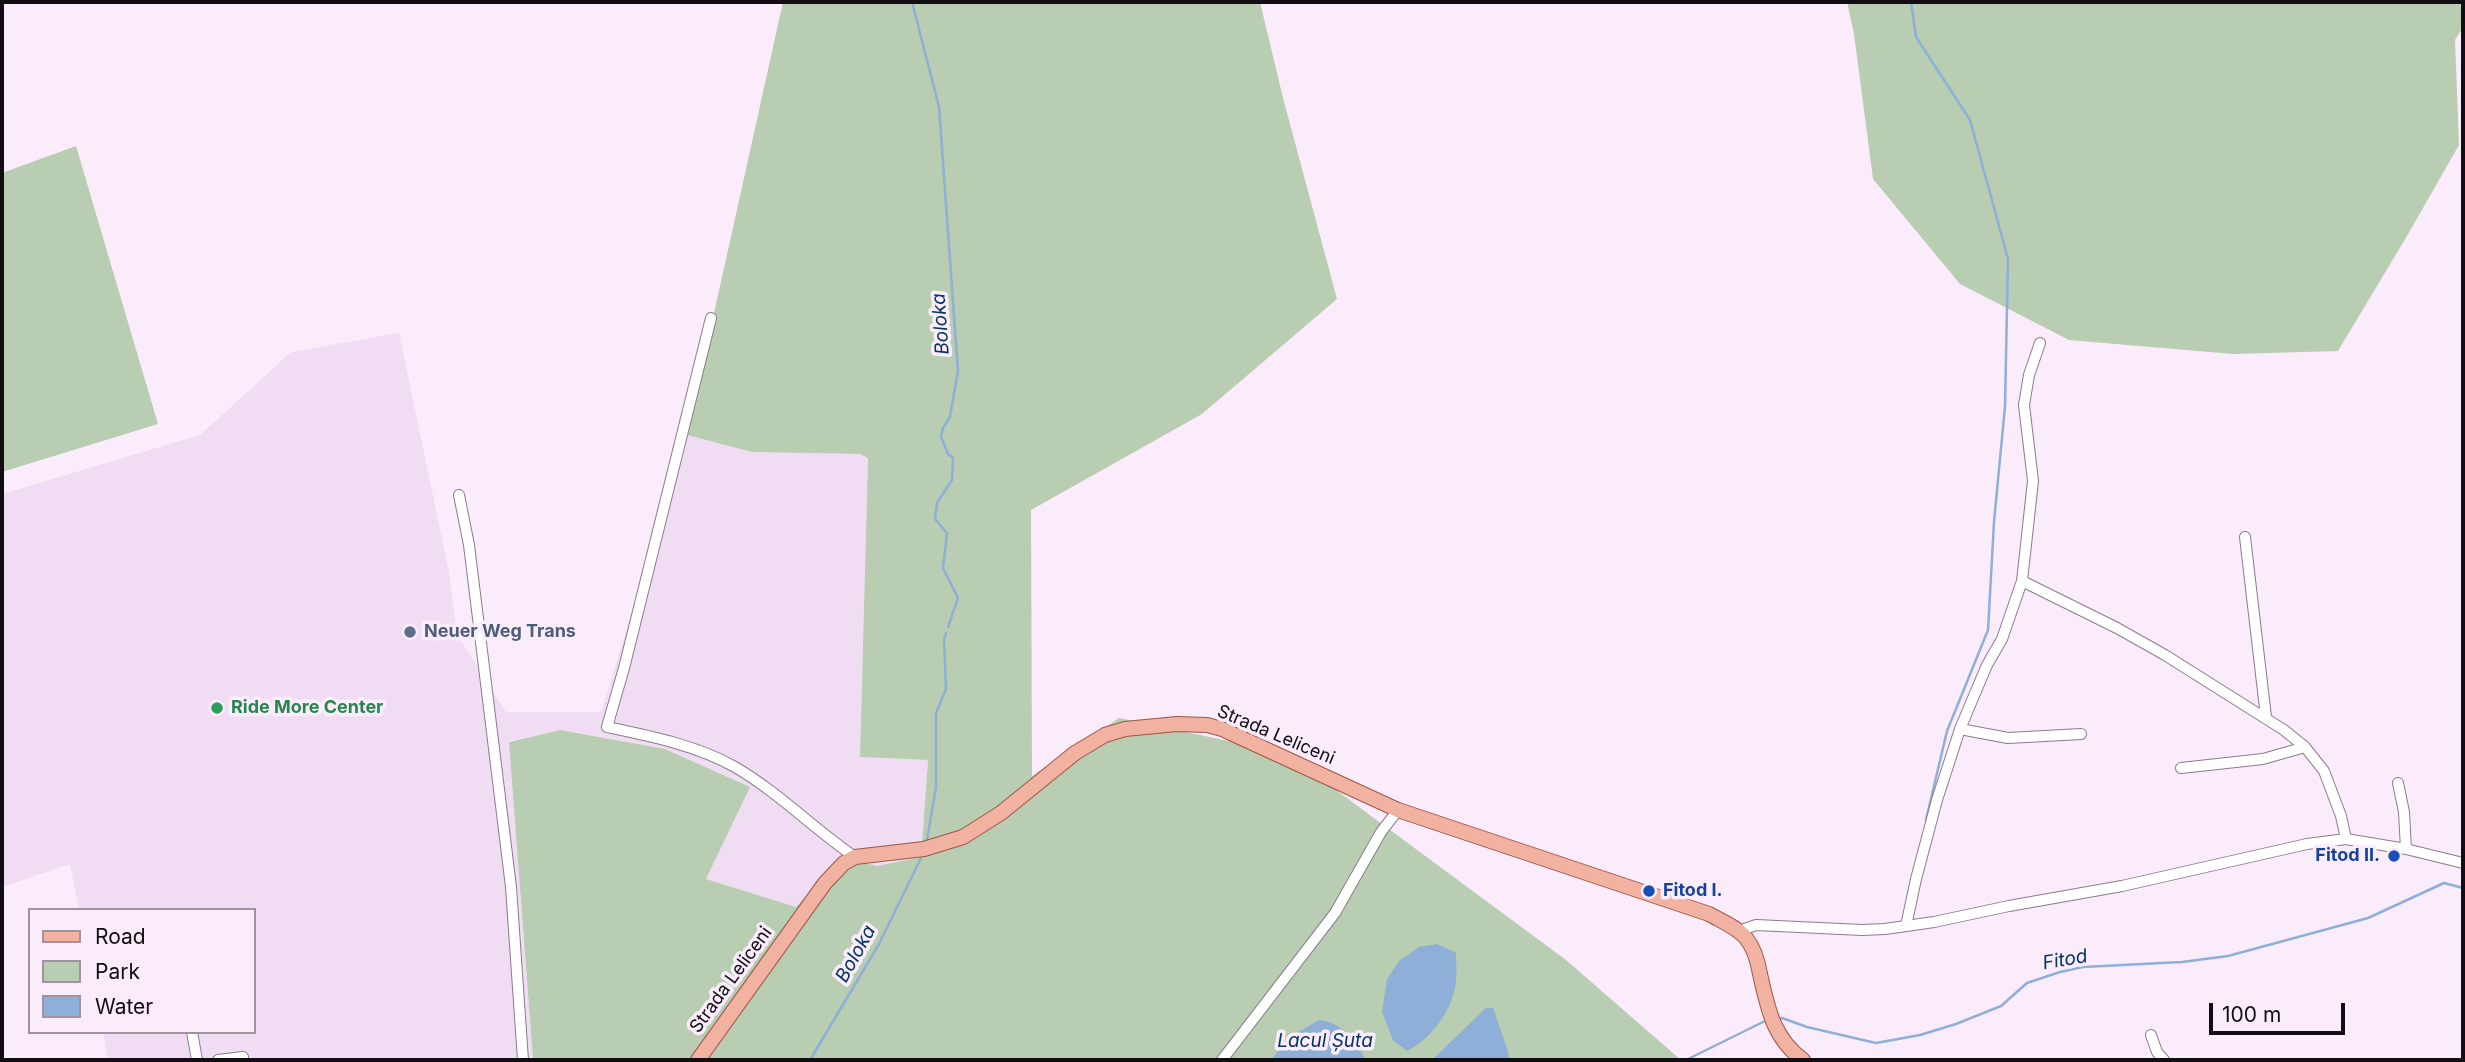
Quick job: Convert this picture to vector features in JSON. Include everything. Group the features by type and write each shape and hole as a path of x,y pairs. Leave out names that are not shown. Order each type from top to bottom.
{"main road":[{"name":"Strada Leliceni","path":"698,1060 825,883 845,863 855,857 924,849 963,837 1000,813 1096,738 1125,729 1177,724 1207,725 1222,729 1398,810 1709,914 1739,931"},
{"path":"1739,931 1747,939 1756,957 1770,1019 1788,1048 1803,1060"}],"street":[{"path":"711,317 624,668 607,726 656,737 733,766 855,857"},
{"path":"1906,926 1937,800 1960,729 2001,639 2022,581 2033,481 2024,405 2029,375 2040,343"},
{"path":"459,495 469,545 510,887 523,1060"},
{"path":"2245,537 2266,717"},
{"path":"2022,581 2117,628 2266,717 2305,747 2324,771 2341,816 2346,839"},
{"path":"1960,729 2008,738 2081,734"},
{"path":"2180,768 2263,759 2305,747"},
{"path":"2398,783 2404,812 2406,849"},
{"path":"1222,1060 1335,913 1381,832 1398,810"},
{"path":"1739,931 1756,925 1862,930 1906,926 2122,886 2307,844 2346,839 2406,849 2463,863"},
{"path":"192,1034 197,1060"},
{"path":"2151,1035 2157,1052 2164,1060"},
{"path":"218,1060 243,1057"}],"shaded area":[{"path":"399,333 449,572 457,634 506,712 601,712 687,435 752,452 860,454 868,458 860,757 928,760 921,858 877,866 841,857 796,907 706,879 749,787 665,749 560,730 509,741 533,1060 108,1060 103,1034 256,1034 256,908 79,908 70,864 2,887 2,494 200,435 291,352"}],"green space":[{"path":"783,2 1260,2 1337,299 1202,414 1031,510 1032,776 1119,718 1286,753 1566,960 1681,1060 533,1060 509,742 560,730 665,749 750,787 706,879 796,907 841,857 877,866 921,857 928,760 860,757 868,458 860,454 752,452 687,435"},
{"path":"1847,2 2463,2 2463,27 2455,40 2459,145 2338,351 2233,354 2069,340 1960,284 1873,179 1854,34"},
{"path":"76,146 158,424 2,472 2,173"}],"water":[{"path":"1437,944 1456,953 1454,992 1446,1012 1433,1031 1407,1051 1393,1040 1382,1012 1387,979 1399,961 1419,947"},
{"path":"1486,1008 1493,1008 1509,1060 1432,1060"},
{"name":"Lacul Șuta","path":"1319,1020 1341,1029 1366,1060 1270,1060 1295,1034"}],"waterway":[{"name":"Boloka","path":"912,2 939,107 958,371 950,417 941,437 948,454 953,458 952,480 937,503 935,519 947,533 943,568 958,598 948,627"},
{"path":"1911,2 1916,37 1970,120 2008,259 2005,406 1994,522 1988,630 1947,731 1926,820"},
{"name":"Boloka","path":"927,840 936,787 936,713 946,689 946,633"},
{"name":"Boloka","path":"810,1060 879,944 921,858"},
{"name":"Fitod","path":"1777,1018 1876,1043 1920,1035 2001,1006 2027,983 2060,972 2083,967 2182,962 2228,956 2368,918 2444,883 2463,888"},
{"name":"Fitod","path":"1686,1060 1767,1020"}],"place":[{"name":"Neuer Weg Trans","path":"410,632"},
{"name":"Ride More Center","path":"217,708"},
{"name":"Fitod II.","path":"2394,856"},
{"name":"Fitod I.","path":"1649,891"}]}
